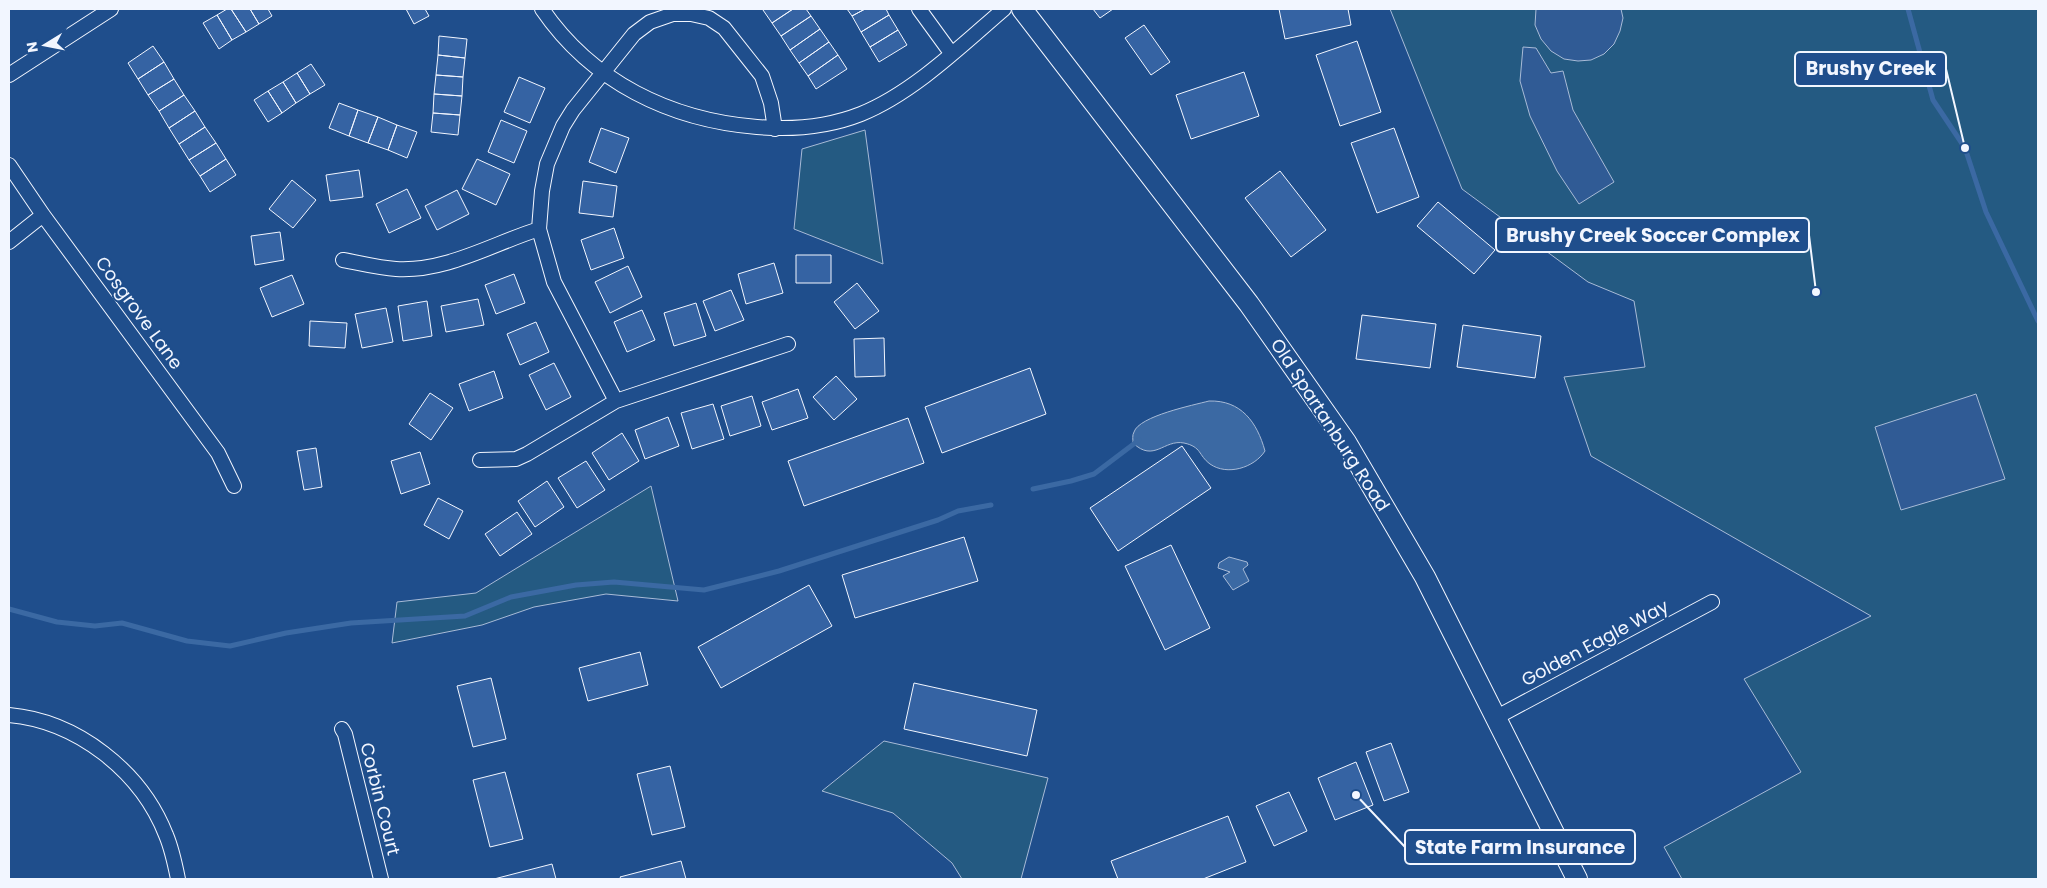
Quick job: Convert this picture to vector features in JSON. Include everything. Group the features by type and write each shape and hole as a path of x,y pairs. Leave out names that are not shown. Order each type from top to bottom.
{"main road":[{"name":"Old Spartanburg Road","path":"1022,9 1249,304 1346,442 1425,578 1577,879"}],"street":[{"path":"9,74 112,9"},
{"path":"542,9 568,41 604,74 634,94 674,111 730,125 775,129 818,126 861,114 902,92 1004,9"},
{"path":"919,9 950,53"},
{"path":"616,401 554,282 539,229 542,191 554,144 572,110 604,74 634,34 650,22 674,14 690,14 709,18 724,28 762,76 771,103 775,129"},
{"name":"Cosgrove Lane","path":"9,165 43,215 218,453 234,486"},
{"path":"9,242 43,215"},
{"path":"343,260 396,269 435,265 471,255 539,229"},
{"path":"480,460 516,459 616,401 788,344"},
{"name":"Golden Eagle Way","path":"1495,718 1712,602"},
{"path":"9,715 39,720 63,729 105,754 126,773 144,795 158,817 170,846 178,879"},
{"name":"Corbin Court","path":"342,729 345,734 381,879"}],"shaded area":[{"path":"1390,9 2038,9 2038,879 1682,879 1664,847 1801,772 1744,679 1871,616 1591,456 1564,377 1645,367 1634,301 1588,282 1462,189"},
{"path":"1536,9 1621,9 1623,18 1614,44 1604,54 1591,60 1578,61 1564,59 1551,51 1541,39 1535,25"},
{"path":"1523,47 1536,48 1551,73 1563,71 1573,110 1614,182 1579,204 1557,171 1530,116 1520,81"},
{"path":"865,130 883,264 794,229 802,149"},
{"path":"1976,394 2005,479 1901,510 1875,427"},
{"path":"1209,401 1230,404 1239,409 1252,422 1262,440 1265,451 1254,462 1232,470 1217,468 1206,461 1197,449 1184,443 1171,444 1153,451 1147,451 1140,449 1133,443 1134,432 1138,426 1146,421 1168,412"},
{"path":"651,486 678,601 606,594 534,607 482,625 392,643 397,602 476,593"},
{"path":"1229,557 1247,562 1248,565 1243,569 1249,581 1233,590 1223,576 1230,572 1218,568 1219,563"},
{"path":"884,741 1048,778 1021,879 962,879 952,863 893,813 822,791"}],"building":[{"path":"227,9 231,9 246,32 232,40 217,15"},
{"path":"231,9 250,9 259,24 246,32"},
{"path":"250,9 268,9 272,16 259,24"},
{"path":"406,9 425,9 429,16 414,24"},
{"path":"793,9 772,23 763,10"},
{"path":"793,9 806,9 811,16 781,36 772,23"},
{"path":"847,9 865,9 852,16"},
{"path":"865,9 886,9 889,15 861,32 852,16"},
{"path":"1093,9 1113,9 1100,18"},
{"path":"1279,9 1348,9 1351,25 1285,39"},
{"path":"217,15 232,40 219,49 203,23"},
{"path":"889,15 898,30 870,47 861,32"},
{"path":"811,16 820,29 790,50 781,36"},
{"path":"1144,25 1170,62 1151,75 1125,38"},
{"path":"820,29 829,42 799,63 790,50"},
{"path":"898,30 907,45 879,62 870,47"},
{"path":"439,36 467,39 465,58 438,55"},
{"path":"1357,41 1381,112 1340,126 1316,55"},
{"path":"829,42 838,55 808,76 799,63"},
{"path":"153,46 164,62 138,79 128,63"},
{"path":"438,55 465,58 463,77 436,75"},
{"path":"838,55 847,69 816,89 808,76"},
{"path":"164,62 174,79 148,95 138,79"},
{"path":"311,64 325,85 310,94 297,73"},
{"path":"1244,72 1259,116 1191,139 1176,95"},
{"path":"297,73 310,94 296,103 283,82"},
{"path":"436,75 463,77 462,96 434,94"},
{"path":"519,77 545,88 530,123 504,112"},
{"path":"174,79 184,95 159,111 148,95"},
{"path":"283,82 296,103 282,113 268,91"},
{"path":"268,91 282,113 268,122 254,100"},
{"path":"434,94 462,96 460,115 433,113"},
{"path":"184,95 195,111 169,128 159,111"},
{"path":"339,103 358,110 349,136 329,128"},
{"path":"358,110 378,117 368,143 349,136"},
{"path":"195,111 205,127 179,144 169,128"},
{"path":"433,113 460,115 458,135 431,132"},
{"path":"378,117 397,125 388,150 368,143"},
{"path":"501,120 527,131 514,163 488,152"},
{"path":"397,125 417,132 407,158 388,150"},
{"path":"205,127 216,143 189,160 179,144"},
{"path":"601,128 629,138 616,173 589,162"},
{"path":"1394,128 1419,197 1377,213 1351,143"},
{"path":"216,143 226,159 200,176 189,160"},
{"path":"226,159 236,175 210,192 200,176"},
{"path":"477,159 510,174 496,205 462,189"},
{"path":"359,170 363,197 330,201 326,175"},
{"path":"1280,171 1326,230 1291,257 1245,198"},
{"path":"292,180 316,200 293,228 269,209"},
{"path":"583,181 617,186 613,217 579,213"},
{"path":"407,189 421,218 389,233 376,204"},
{"path":"457,190 469,214 437,230 425,206"},
{"path":"1438,202 1495,250 1474,274 1417,226"},
{"path":"614,228 624,258 591,270 581,240"},
{"path":"280,232 284,260 255,265 251,236"},
{"path":"796,255 831,255 831,283 796,283"},
{"path":"774,263 783,293 746,304 738,274"},
{"path":"628,266 642,297 610,313 595,282"},
{"path":"514,274 525,303 496,314 485,285"},
{"path":"292,275 304,304 272,317 260,288"},
{"path":"857,283 879,311 855,329 834,302"},
{"path":"731,290 744,320 715,331 703,301"},
{"path":"478,299 484,325 446,332 441,306"},
{"path":"427,301 432,336 403,341 398,306"},
{"path":"696,303 706,336 674,346 664,313"},
{"path":"386,308 393,342 362,348 355,314"},
{"path":"642,310 655,340 627,352 614,322"},
{"path":"1362,315 1436,324 1430,368 1356,359"},
{"path":"310,321 347,323 345,348 309,346"},
{"path":"536,322 549,352 520,365 507,334"},
{"path":"1463,325 1541,336 1535,378 1457,367"},
{"path":"884,338 885,376 855,377 854,339"},
{"path":"554,363 571,397 546,410 529,375"},
{"path":"1030,368 1046,414 942,453 925,407"},
{"path":"494,371 503,398 469,411 459,384"},
{"path":"836,376 857,399 834,420 813,397"},
{"path":"798,389 808,418 772,430 762,402"},
{"path":"430,393 453,408 431,440 409,424"},
{"path":"752,396 761,426 730,436 721,406"},
{"path":"713,404 724,439 692,449 681,413"},
{"path":"668,417 679,446 645,459 635,430"},
{"path":"908,418 924,463 804,506 788,461"},
{"path":"622,433 639,461 609,480 592,453"},
{"path":"1182,446 1211,488 1118,551 1090,508"},
{"path":"316,448 322,487 304,490 297,451"},
{"path":"420,452 430,484 401,494 391,461"},
{"path":"586,461 605,490 577,508 558,478"},
{"path":"547,481 564,507 535,527 518,501"},
{"path":"438,498 463,511 449,539 424,525"},
{"path":"517,512 532,534 500,556 485,534"},
{"path":"964,537 978,581 855,618 842,575"},
{"path":"1171,545 1210,628 1165,650 1125,566"},
{"path":"809,585 832,626 721,688 698,647"},
{"path":"640,652 648,685 588,701 579,668"},
{"path":"491,678 506,739 473,747 457,686"},
{"path":"914,683 1037,710 1027,756 904,729"},
{"path":"1391,743 1409,792 1384,801 1366,752"},
{"path":"1356,762 1373,805 1335,820 1318,778"},
{"path":"670,766 685,827 652,835 637,774"},
{"path":"505,772 523,839 490,847 473,780"},
{"path":"1289,792 1307,831 1274,846 1256,806"},
{"path":"1228,816 1246,862 1203,879 1118,879 1111,861"},
{"path":"681,861 686,879 621,879 620,877"},
{"path":"552,864 556,879 494,879"}],"waterway":[{"path":"1908,9 1933,100 1965,148 1986,212 2038,321"},
{"path":"1033,489 1094,474 1139,440"},
{"path":"9,609 57,622 95,626 122,623 187,641 230,646 286,633 351,623 465,616 511,597 576,585 614,582 704,590 779,571 938,520 958,511 991,505"}],"place":[{"name":"Brushy Creek","path":"1965,148"},
{"name":"Brushy Creek Soccer Complex","path":"1816,292"},
{"name":"State Farm Insurance","path":"1356,795"}]}
